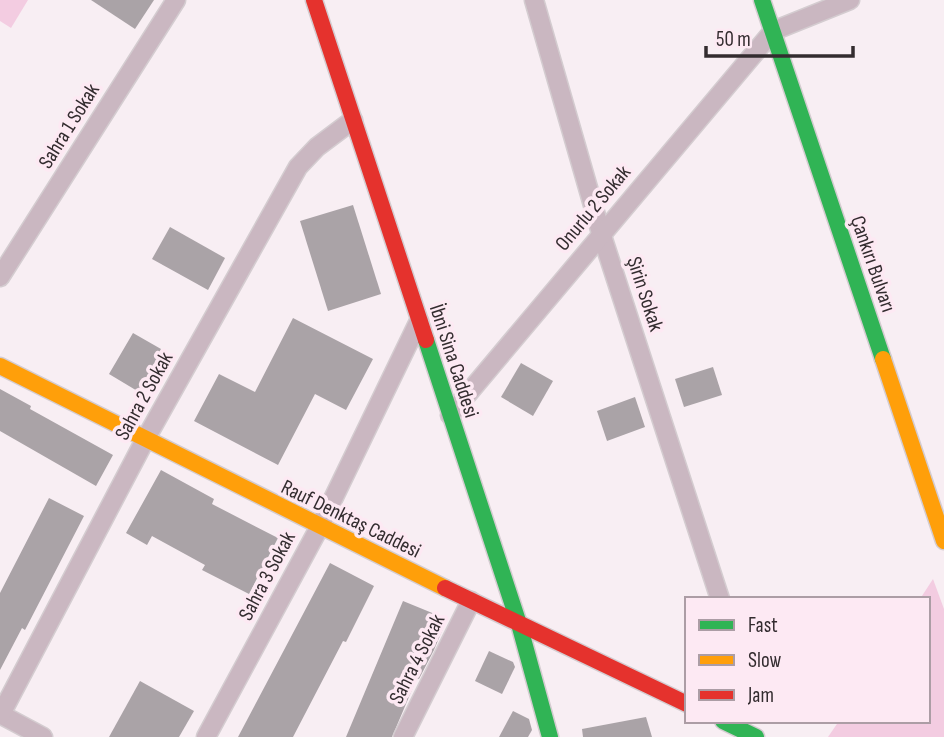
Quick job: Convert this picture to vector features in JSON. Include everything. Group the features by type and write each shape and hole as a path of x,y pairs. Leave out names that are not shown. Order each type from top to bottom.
{"street":[{"name":"Sahra 1 Sokak","path":"0,277 176,0"},
{"name":"İbni Sina Caddesi","path":"314,0 519,624 550,737"},
{"name":"Şirin Sokak","path":"534,0 601,233 719,597"},
{"name":"Çankırı Bulvarı","path":"762,0 944,541"},
{"path":"773,30 850,0"},
{"name":"Onurlu 2 Sokak","path":"450,415 773,30"},
{"name":"Sahra 2 Sokak","path":"0,714 145,440 298,167 317,147 353,120"},
{"name":"Sahra 3 Sokak","path":"206,737 320,527 419,321"},
{"name":"Rauf Denktaş Caddesi","path":"0,366 320,527 685,703"},
{"name":"Sahra 4 Sokak","path":"403,737 471,601"},
{"path":"0,714 43,737"},
{"path":"727,723 756,737"}],"shaded area":[{"path":"0,0 28,0 11,28 0,21"},
{"path":"933,579 944,609 944,737 828,737 838,723 930,723 930,597 921,597"}],"building":[{"path":"91,0 154,0 135,29"},
{"path":"353,205 381,294 328,311 300,221"},
{"path":"170,227 225,258 208,290 152,259"},
{"path":"293,318 373,359 346,410 315,394 278,465 194,421 219,374 255,392"},
{"path":"133,333 161,349 157,356 165,360 144,395 109,374"},
{"path":"521,363 553,381 533,416 501,397"},
{"path":"713,367 722,395 684,407 675,379"},
{"path":"0,389 31,406 30,409 113,455 96,486 0,431"},
{"path":"635,397 645,427 607,441 597,411"},
{"path":"161,470 214,499 212,504 278,538 249,594 202,570 205,565 152,536 147,545 126,533"},
{"path":"49,498 84,516 25,630 22,628 0,670 0,593"},
{"path":"330,563 374,586 346,642 343,641 293,737 238,737"},
{"path":"403,601 447,619 434,650 419,679 417,678 392,737 346,737"},
{"path":"489,651 513,662 515,667 502,694 475,681"},
{"path":"140,681 194,711 179,737 109,737"},
{"path":"513,711 529,719 532,730 528,737 499,737"},
{"path":"646,717 652,737 583,737 582,729"}],"traffic: fast":[{"path":"762,0 883,359"},
{"path":"426,340 519,624 550,737"},
{"path":"727,723 756,737"}],"traffic: slow":[{"path":"883,359 944,541"},
{"path":"0,366 445,588"}],"traffic: jam":[{"path":"314,0 426,340"},
{"path":"445,588 685,703"}]}
